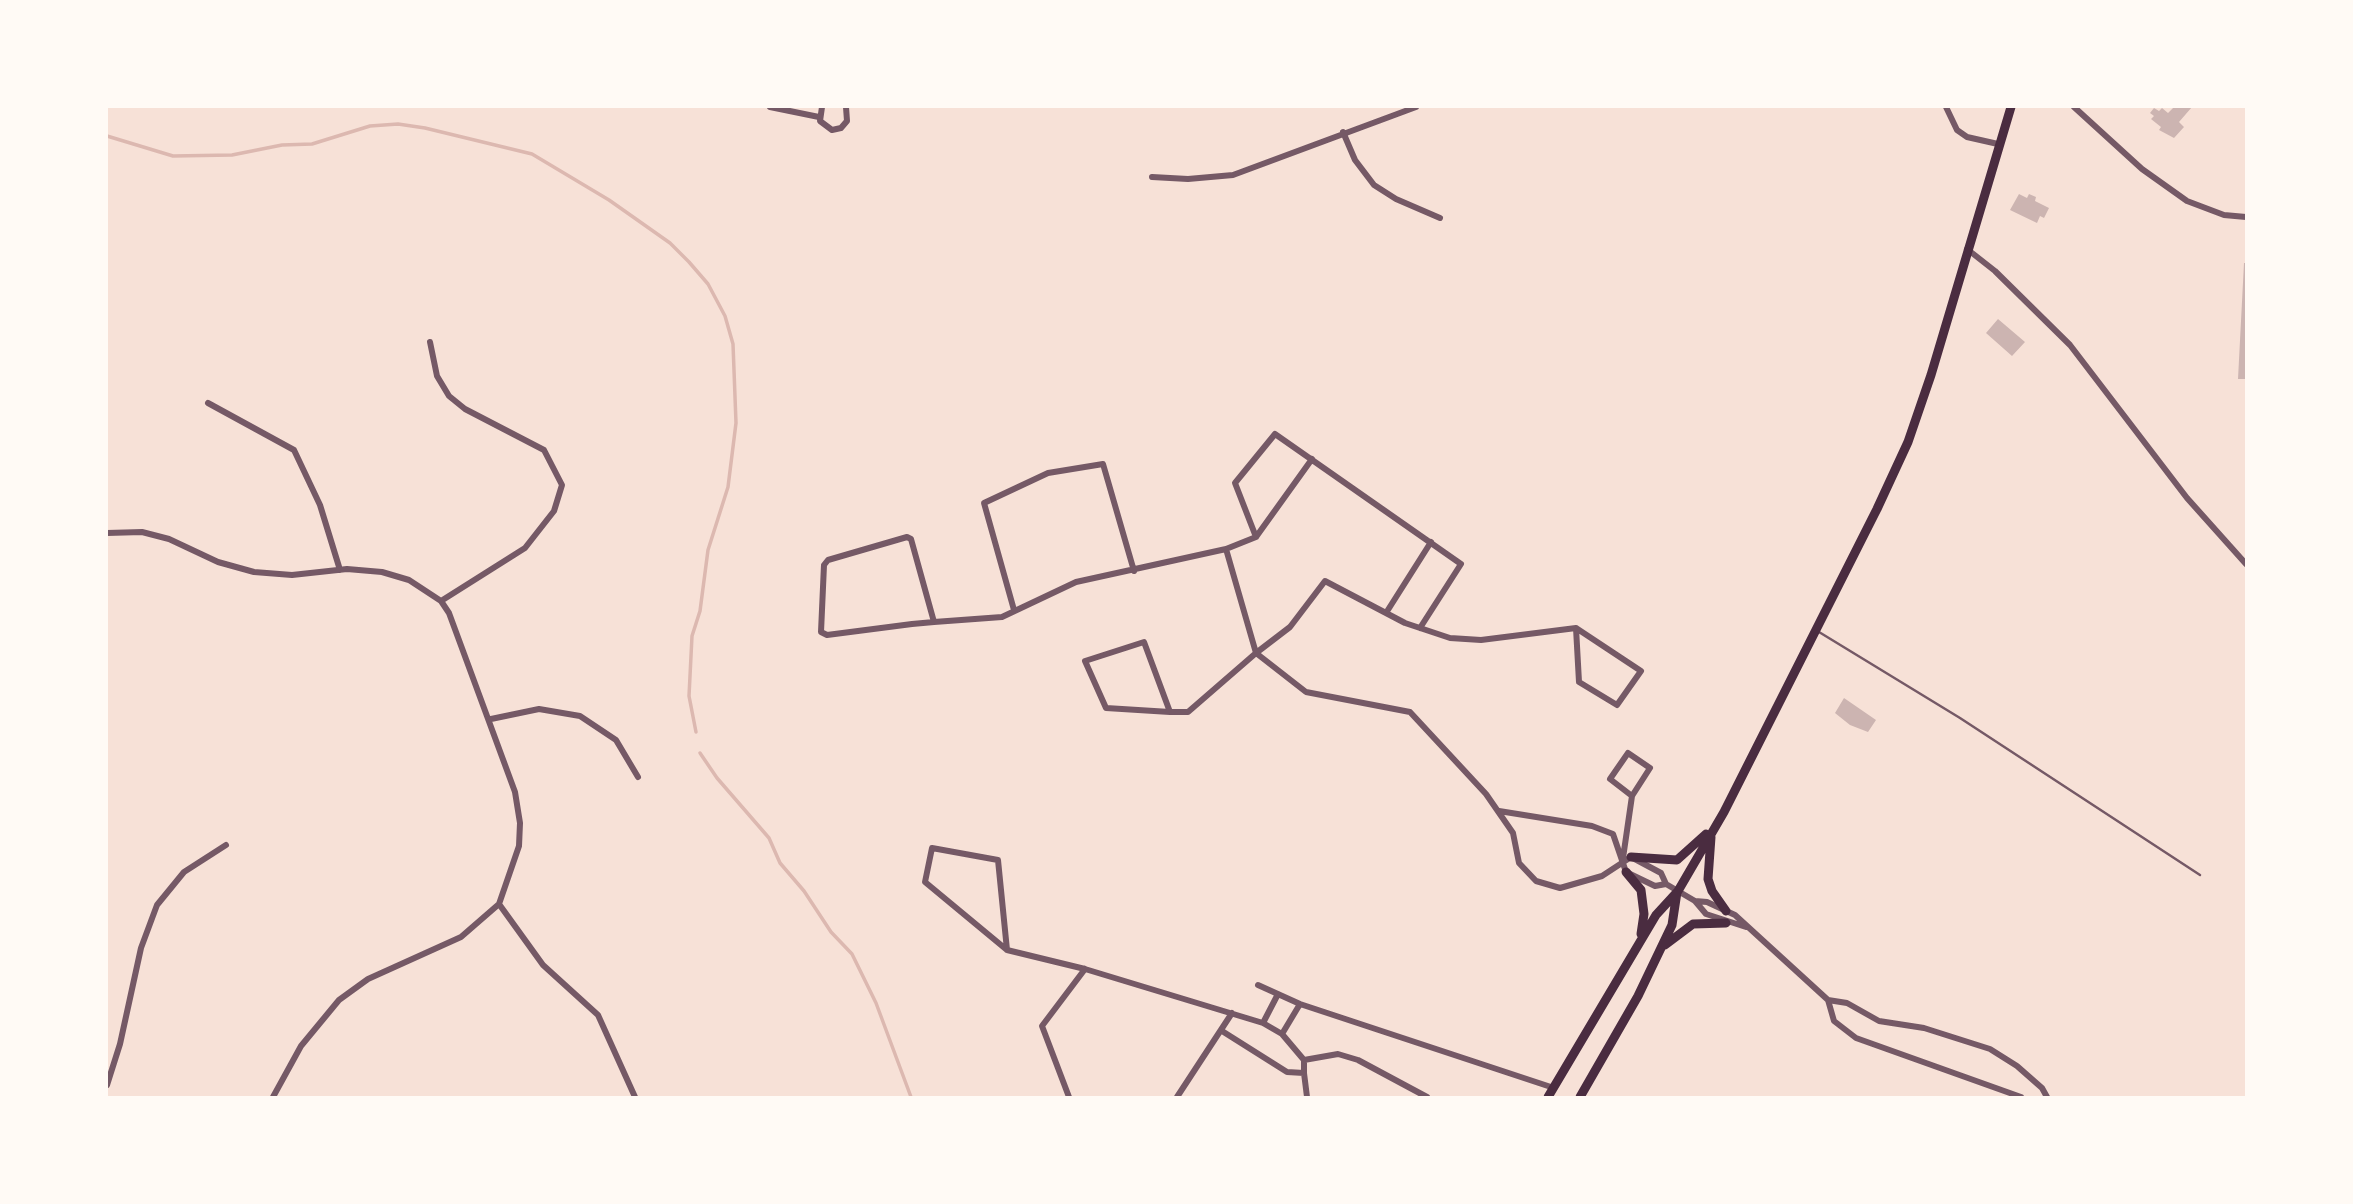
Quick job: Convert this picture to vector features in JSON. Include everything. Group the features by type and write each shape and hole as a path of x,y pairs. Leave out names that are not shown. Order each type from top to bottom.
{"main road":[{"path":"1551,1093 1656,915 1678,891 1734,794 1908,442 1931,375 2011,107"},
{"path":"1627,858 1677,860 1713,829"},
{"path":"1713,829 1707,856 1708,879 1712,891 1726,911"},
{"path":"1626,872 1641,890 1644,914 1640,942"},
{"path":"1580,1097 1640,993 1661,949 1672,925 1678,891"},
{"path":"1661,949 1693,924 1727,923"}],"street":[{"path":"770,107 819,117 827,128 841,128 848,117 846,107"},
{"path":"819,117 822,107"},
{"path":"1152,177 1188,179 1233,174 1416,107"},
{"path":"1946,107 1956,131 1967,137 1998,144"},
{"path":"2074,107 2142,169 2187,201 2224,215 2246,217"},
{"path":"1343,132 1354,160 1374,185 1396,199 1440,218"},
{"path":"1968,249 1995,271 2070,345 2187,498 2246,564"},
{"path":"430,342 437,376 449,396 465,409 544,450 562,485 554,511 525,548 441,601"},
{"path":"208,403 293,450 320,505 340,570"},
{"path":"1256,537 1235,483 1274,434 1461,565 1420,628"},
{"path":"934,622 911,539 907,537 855,552 828,561 824,565 821,632 827,635 1002,617 1076,582 1226,549 1256,537 1312,459"},
{"path":"1014,610 984,503 1048,473 1103,464 1134,571"},
{"path":"107,533 142,532 169,539 218,562 254,572 292,575 340,570 391,574 409,580 441,601 456,629 516,792 520,823 515,866 499,904 461,937 368,979 339,1000 301,1046 273,1097"},
{"path":"1387,613 1431,542"},
{"path":"1226,549 1256,653 1306,692 1410,712 1435,736 1498,811 1513,833 1519,863 1536,881 1560,888 1602,876 1627,858"},
{"path":"1170,712 1144,642 1085,661 1106,708 1170,712 1188,712 1290,627 1325,580 1387,613 1450,638 1481,640 1576,628 1641,671 1617,705 1579,682 1576,628"},
{"path":"491,719 539,709 580,716 616,740 638,777"},
{"path":"1632,796 1610,779 1628,753 1650,768 1632,796 1626,872 1655,886 1667,884"},
{"path":"1498,811 1592,826 1613,834 1627,858 1661,873 1667,884 1695,901 1706,914 1746,927"},
{"path":"107,1085 120,1044 141,948 157,905 184,872 226,845"},
{"path":"1007,950 998,860 932,848 925,882 1007,950 1085,969 1263,1023 1282,1034 1304,1060 1307,1097"},
{"path":"1695,901 1707,902 1726,911 1746,927 1828,1000 1835,1021 1856,1038 2021,1097"},
{"path":"499,904 543,965 598,1015 635,1097"},
{"path":"1069,1097 1042,1026 1085,969"},
{"path":"1258,985 1300,1004 1551,1093"},
{"path":"1263,1023 1278,994"},
{"path":"1828,1000 1847,1003 1879,1021 1924,1028 1990,1049 2017,1066 2042,1088 2047,1097"},
{"path":"1282,1034 1300,1004"},
{"path":"1177,1097 1232,1013"},
{"path":"1222,1031 1287,1072 1304,1073"},
{"path":"1304,1060 1338,1054 1358,1060 1427,1097"}],"lane":[{"path":"1816,630 1960,718 2200,875"}],"building":[{"path":"2174,107 2192,107 2179,122 2184,127 2174,138 2159,130 2161,127 2151,119 2154,116 2150,113 2154,108 2159,111 2162,108 2168,113"},
{"path":"2019,194 2027,198 2029,194 2036,197 2035,201 2049,208 2044,218 2040,216 2037,223 2010,210"},
{"path":"2244,263 2246,379 2238,379"},
{"path":"1998,319 2025,342 2012,356 1986,333"},
{"path":"1844,698 1876,720 1868,732 1850,725 1835,713"}],"waterway":[{"path":"107,136 173,156 232,155 282,145 312,144 370,126 398,124 425,128 532,154 609,200 670,243 689,262 708,284 725,316 733,344 736,423 728,487 708,550 700,611 692,636 689,696 696,732"},
{"path":"700,753 717,778 769,838 780,863 804,891 831,932 852,954 876,1003 911,1097"}]}
